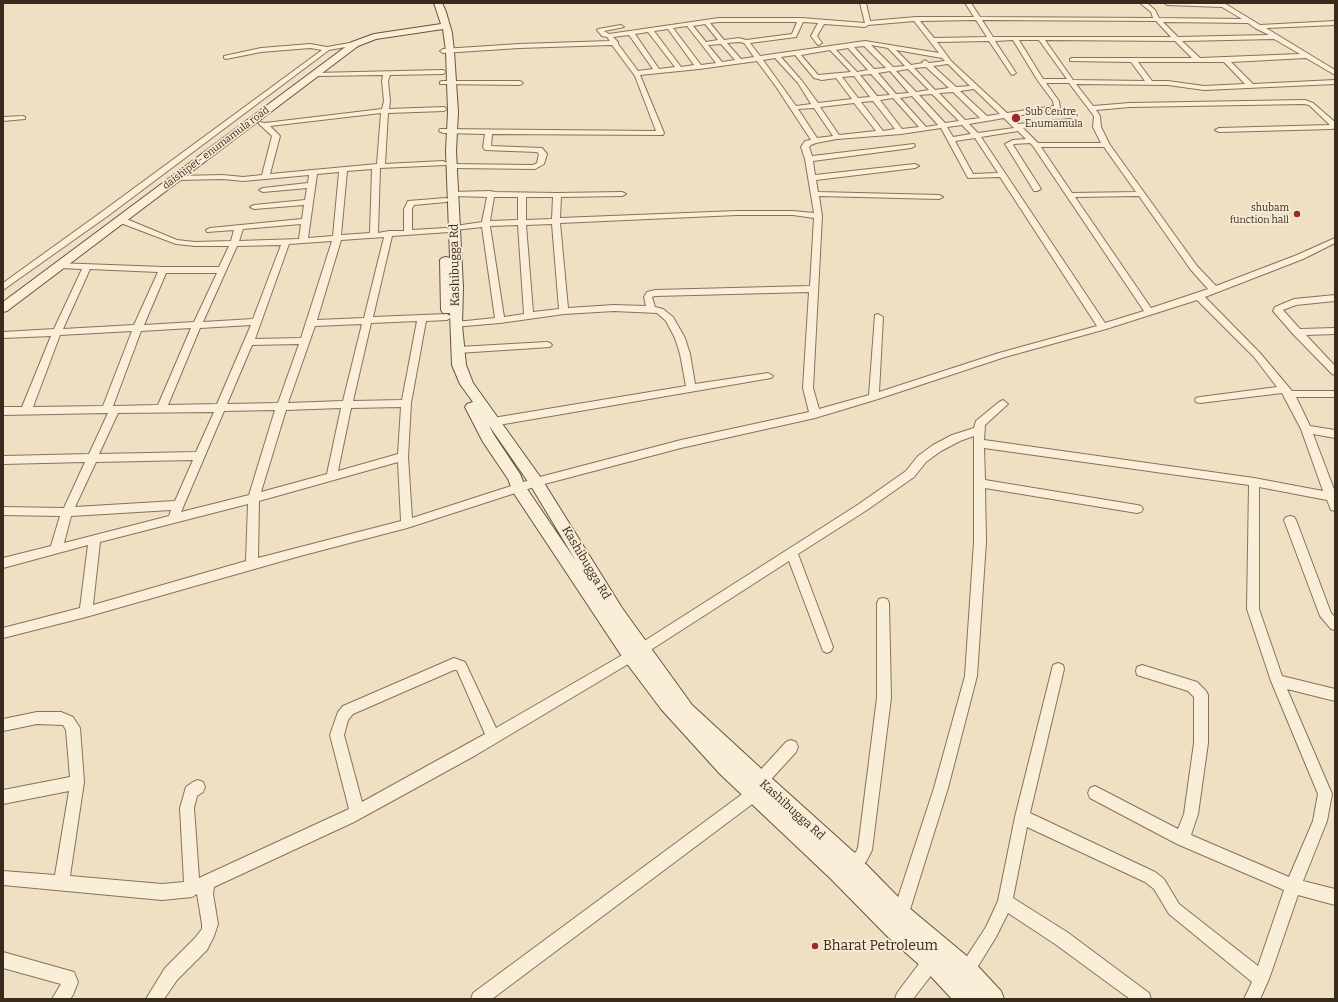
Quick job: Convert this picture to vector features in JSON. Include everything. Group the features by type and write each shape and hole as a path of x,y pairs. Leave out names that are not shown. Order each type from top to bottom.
{"main road":[{"name":"Kashibugga Rd","path":"432,3 444,30"},
{"name":"Kashibugga Rd","path":"438,3 440,6 446,51 444,109 448,131 450,229 457,287 456,306 452,321 449,365 457,383 536,482 616,613 636,652"},
{"name":"daishipet- enumamula road","path":"3,308 177,178 259,122 316,74 355,44 374,37 444,30"},
{"name":"Kashibugga Rd","path":"445,79 453,112 448,131"},
{"name":"Kashibugga Rd","path":"452,321 462,374 488,423 488,438 515,478 518,488 636,652 662,679 686,711 757,788 895,930 966,970 993,999"},
{"name":"Kashibugga Rd","path":"757,788 850,862 901,914 937,955 967,999"}],"street":[{"path":"863,3 865,26"},
{"path":"968,3 1013,73"},
{"path":"1143,3 1153,11 1157,19 1198,60"},
{"path":"1167,3 1221,4 1335,73"},
{"path":"660,21 719,16"},
{"path":"629,25 600,30 604,35 609,36 707,23 719,20 801,20 865,26 916,19 1036,18 1247,21"},
{"path":"916,19 944,56 1034,143 1071,195 1149,312"},
{"path":"704,44 739,40 746,42 794,36 801,20"},
{"path":"819,43 814,34 822,22"},
{"path":"707,23 739,61"},
{"path":"1257,27 1335,23"},
{"path":"689,25 720,64"},
{"path":"670,28 699,67"},
{"path":"650,30 679,68"},
{"path":"631,33 657,70"},
{"path":"448,131 660,134 636,73 616,43 609,36"},
{"path":"932,40 1015,38 1208,39 1274,37"},
{"path":"815,414 808,388 818,216 806,144 837,137 924,129 1058,107 1056,100 1041,81 1015,38"},
{"path":"1041,38 1097,116 1097,127 1106,145 1194,268 1214,290"},
{"path":"791,47 819,43 863,41 944,56"},
{"path":"636,73 699,67 739,61 757,55 777,52 796,53 849,45 863,41"},
{"path":"863,41 943,126 971,176 1003,175"},
{"path":"746,42 780,87 815,141"},
{"path":"446,51 519,46 616,43"},
{"path":"3,287 106,213 327,49 355,44"},
{"path":"849,45 924,129"},
{"path":"226,56 261,50 310,46 327,49"},
{"path":"889,46 966,122 977,136 1104,327"},
{"path":"831,48 856,74 901,132"},
{"path":"914,51 953,90 986,119"},
{"path":"777,52 800,82 837,137"},
{"path":"796,53 816,77 822,78 950,62"},
{"path":"1072,60 1226,60 1305,56"},
{"path":"1226,60 1251,86"},
{"path":"1134,61 1150,82"},
{"path":"316,74 387,73 445,79 520,83"},
{"path":"374,234 378,166 387,101 385,81 387,73"},
{"path":"838,77 881,133"},
{"path":"1041,81 1150,82 1204,88 1335,82"},
{"path":"793,108 975,87"},
{"path":"1092,108 1130,105 1302,101 1311,104 1334,126 1219,130"},
{"path":"259,122 385,111 444,109"},
{"path":"1321,112 1335,112"},
{"path":"3,119 23,118"},
{"path":"951,139 1070,121"},
{"path":"259,122 272,131 276,136 266,176"},
{"path":"177,178 223,177 238,179 378,166 448,164 531,167 538,166 540,164 543,154 539,150 488,148 489,132"},
{"path":"1037,189 1009,144 1013,142 1106,145"},
{"path":"809,159 911,146"},
{"path":"812,178 915,166"},
{"path":"252,565 254,498 282,405 311,323 337,239 343,170"},
{"path":"303,241 313,173"},
{"path":"263,190 311,185"},
{"path":"491,194 486,224 500,320"},
{"path":"408,231 408,210 411,204 416,202 450,197 491,194 622,194"},
{"path":"522,194 522,223 528,315"},
{"path":"815,194 939,197"},
{"path":"1071,195 1140,194"},
{"path":"557,195 556,221 564,311"},
{"path":"254,208 308,202"},
{"path":"121,220 182,243 234,244 337,239 374,234 450,229 486,224 737,214 793,213 818,216"},
{"path":"210,230 306,221"},
{"path":"162,408 197,325 223,270 239,228"},
{"path":"332,476 347,404 369,321 389,233"},
{"path":"3,633 86,612 300,551 407,524 536,482 681,444 815,414 874,398 1002,356 1104,327 1199,296 1300,257 1335,240"},
{"path":"173,519 249,342 255,322 286,242"},
{"path":"60,265 163,270 223,270"},
{"path":"26,411 57,332 87,267"},
{"path":"56,549 67,512 93,457 138,328 163,270"},
{"path":"651,309 648,297 650,294 655,293 813,289"},
{"path":"1199,296 1257,355 1287,391 1306,429 1335,507"},
{"path":"1334,369 1296,332 1278,312 1278,309 1294,302 1335,298"},
{"path":"311,323 422,319 452,321 500,320 564,311 614,308 651,309 666,314 676,329 685,354 691,388"},
{"path":"874,398 878,317"},
{"path":"407,524 403,458 406,403 422,319"},
{"path":"3,335 255,322"},
{"path":"1296,332 1335,331"},
{"path":"249,342 305,341"},
{"path":"458,350 547,345"},
{"path":"488,423 768,376"},
{"path":"1200,400 1287,391 1335,394"},
{"path":"3,411 220,408 282,405 406,403"},
{"path":"895,930 941,788 970,676 980,542 979,430 980,424 1003,404"},
{"path":"1306,429 1335,434"},
{"path":"3,878 162,892 192,889 357,812 493,737 636,652 863,507 910,474 922,459 937,448 956,438 979,430"},
{"path":"978,443 1129,466 1254,482 1330,496"},
{"path":"3,460 200,456"},
{"path":"3,562 254,498 403,458"},
{"path":"1324,477 1335,478"},
{"path":"1252,999 1262,979 1293,886 1330,795 1277,681 1253,609 1254,482"},
{"path":"979,483 1137,509"},
{"path":"3,511 67,512 178,505"},
{"path":"1290,520 1326,616 1335,625"},
{"path":"86,612 95,539"},
{"path":"792,553 827,647"},
{"path":"838,872 850,862 864,854 865,850 884,698 883,603"},
{"path":"357,812 337,735 338,726 348,710 454,664 461,666 493,737"},
{"path":"966,970 992,932 1006,902 1022,818 1058,668"},
{"path":"1142,671 1192,686 1201,695 1201,743 1191,814 1182,839"},
{"path":"1277,681 1335,695"},
{"path":"3,725 37,718 60,718 68,720 72,728 77,782 61,884"},
{"path":"479,999 757,788 791,747"},
{"path":"3,797 77,782"},
{"path":"192,889 187,808 192,792 198,787"},
{"path":"1095,793 1182,839 1293,886 1335,897"},
{"path":"1022,818 1150,877 1159,884 1174,909 1262,979"},
{"path":"154,999 171,974 208,935 210,924 205,894 208,881"},
{"path":"1006,902 1061,938 1143,999"},
{"path":"903,999 937,955"},
{"path":"3,960 68,978 70,982 60,999"}],"place":[{"name":"Sub Centre, Enumamula","path":"1016,118"},
{"name":"shubam function hall","path":"1297,214"},
{"name":"Bharat Petroleum","path":"815,946"}]}
